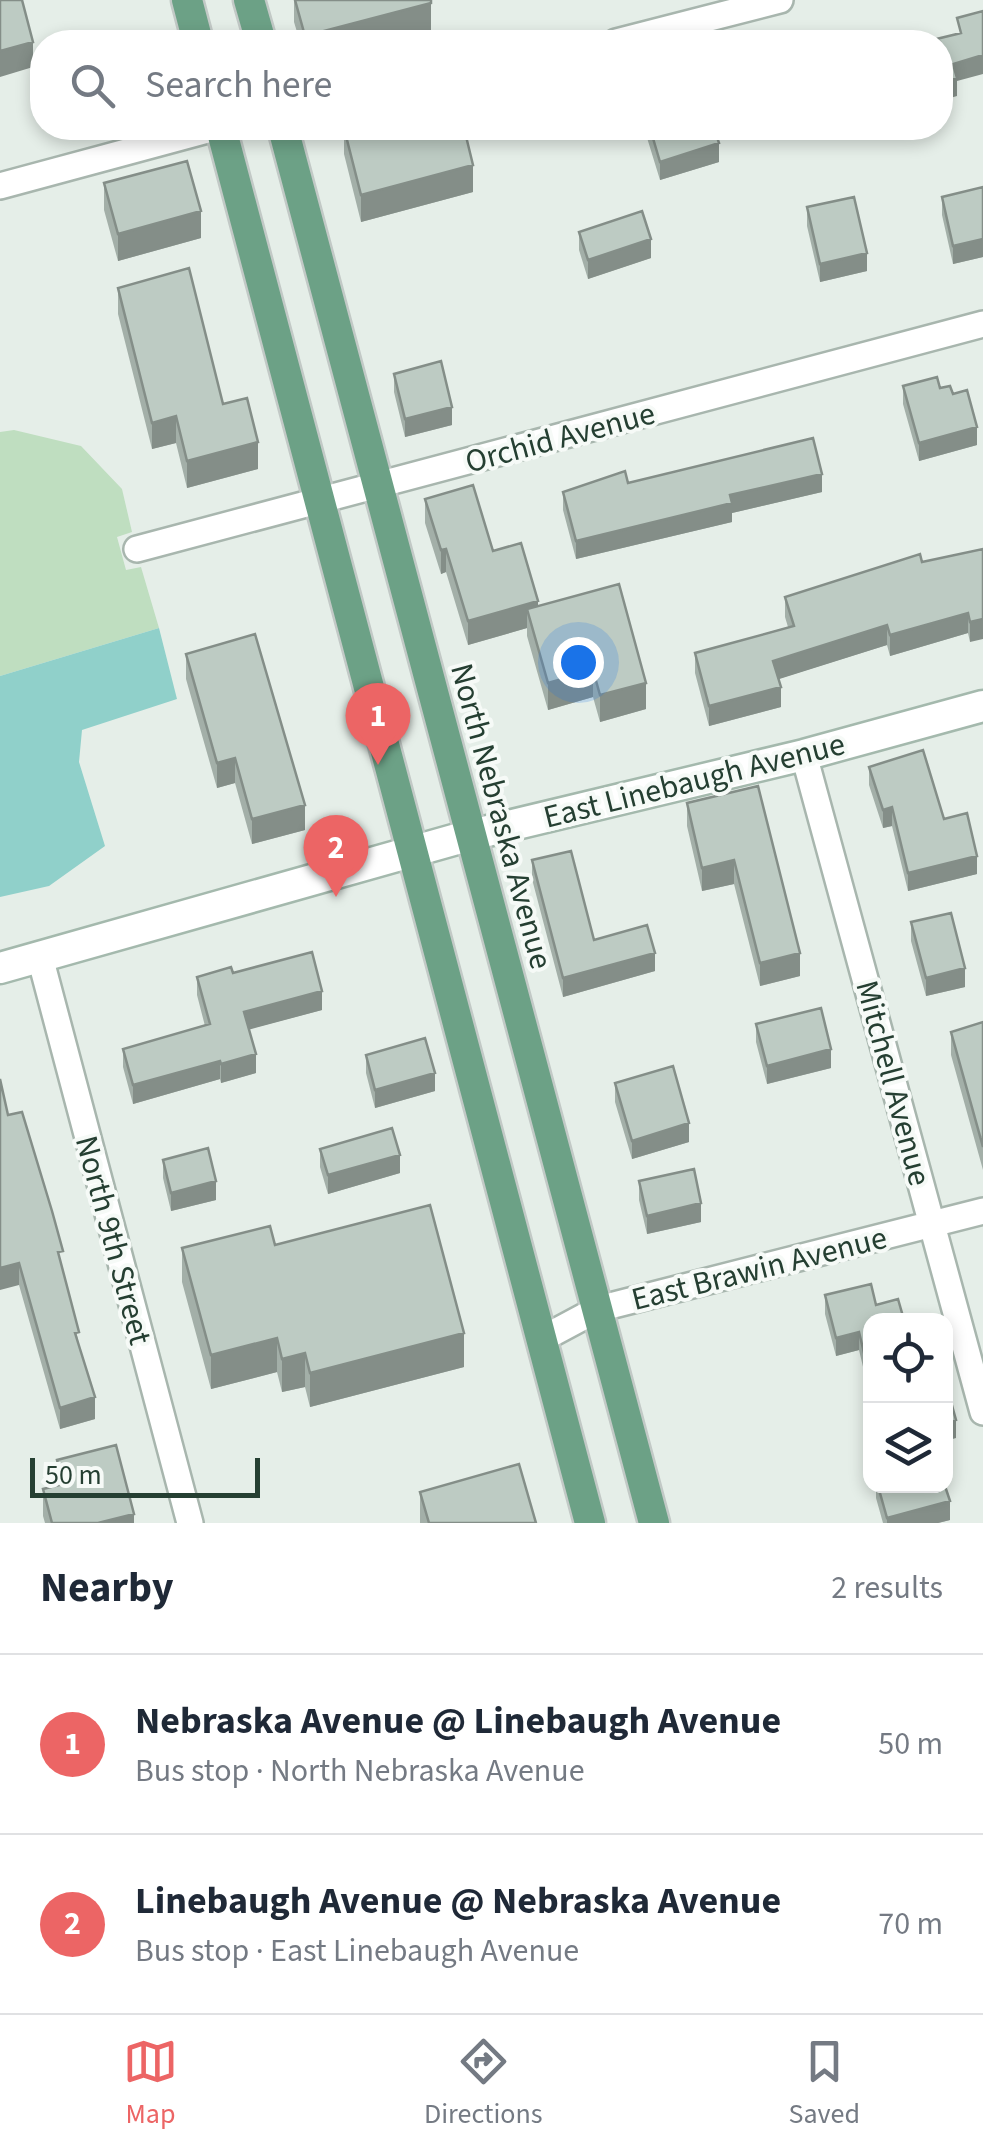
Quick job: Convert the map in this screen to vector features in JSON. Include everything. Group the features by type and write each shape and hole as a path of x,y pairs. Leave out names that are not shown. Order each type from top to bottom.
{"main road":[{"path":"187,0 195,30"},
{"path":"249,0 257,30"},
{"path":"221,140 590,1523"},
{"name":"North Nebraska Avenue","path":"287,140 654,1523"}],"street":[{"path":"663,30 780,0"},
{"path":"0,186 173,140"},
{"name":"Orchid Avenue","path":"137,549 983,324"},
{"name":"East Linebaugh Avenue","path":"0,968 470,834 804,755 983,706"},
{"name":"Mitchell Avenue","path":"804,755 983,1412"},
{"name":"North 9th Street","path":"40,958 190,1523"},
{"name":"East Brawin Avenue","path":"542,1340 598,1309 983,1211"}],"green space":[{"path":"14,430 81,446 122,489 132,532 117,537 126,570 141,567 159,628 0,676 0,432"}],"water":[{"path":"159,628 177,699 82,730 79,762 105,846 49,886 0,897 0,676"}],"building":[{"path":"0,0 22,0 30,43 0,51"},
{"path":"295,0 431,0 328,30 303,30"},
{"path":"983,11 983,55 953,64 953,35 961,33 957,18"},
{"path":"347,140 467,140 473,165 361,195"},
{"path":"654,140 718,140 719,143 660,162"},
{"path":"187,161 201,211 118,234 104,183"},
{"path":"983,187 983,239 953,246 942,197"},
{"path":"854,197 867,253 820,264 807,207"},
{"path":"642,211 651,239 588,260 579,232"},
{"path":"189,268 223,404 247,398 258,442 187,461 176,416 152,423 118,288"},
{"path":"441,361 452,407 405,419 394,374"},
{"path":"937,377 940,388 950,386 953,394 967,390 977,427 919,443 903,386"},
{"path":"813,438 822,474 730,495 732,503 576,541 563,492 625,471 628,483"},
{"path":"473,485 493,551 521,543 538,601 468,621 446,549 441,550 425,499"},
{"path":"983,549 983,619 970,622 968,613 890,635 887,625 773,661 781,687 709,706 695,653 794,626 785,597 920,554 922,562"},
{"path":"619,584 646,683 600,695 593,670 548,683 527,609"},
{"path":"255,634 305,805 252,819 235,758 217,763 186,654"},
{"path":"923,750 944,819 967,813 977,856 908,873 892,807 883,810 869,767"},
{"path":"758,786 800,953 760,963 734,860 702,868 687,803"},
{"path":"571,851 594,940 647,925 655,953 563,978 532,860"},
{"path":"951,913 965,968 926,978 911,922"},
{"path":"312,952 322,991 244,1012 256,1054 133,1085 123,1049 210,1024 197,977 231,967 233,973"},
{"path":"821,1008 831,1049 767,1066 756,1024"},
{"path":"983,1022 983,1147 951,1032"},
{"path":"425,1038 435,1073 375,1090 366,1055"},
{"path":"673,1066 689,1123 632,1141 615,1083"},
{"path":"0,1079 8,1115 22,1112 52,1211 63,1251 58,1252 79,1332 75,1333 95,1397 60,1408 19,1263 0,1268"},
{"path":"392,1128 400,1155 328,1175 320,1149"},
{"path":"208,1148 216,1181 171,1193 163,1160"},
{"path":"694,1169 701,1203 647,1216 639,1181"},
{"path":"430,1205 464,1333 310,1373 305,1353 282,1359 277,1338 211,1355 182,1248 270,1226 275,1245"},
{"path":"871,1284 876,1305 898,1299 902,1313 863,1313 863,1349 859,1332 836,1338 825,1295"},
{"path":"116,1445 134,1514 98,1523 52,1523 43,1489 63,1484 57,1460"},
{"path":"519,1464 536,1523 429,1523 420,1492"},
{"path":"880,1493 947,1493 950,1501 887,1518"}],"place":[{"name":"Nebraska Avenue @ Linebaugh Avenue","path":"378,765"},
{"name":"Linebaugh Avenue @ Nebraska Avenue","path":"336,897"}]}
